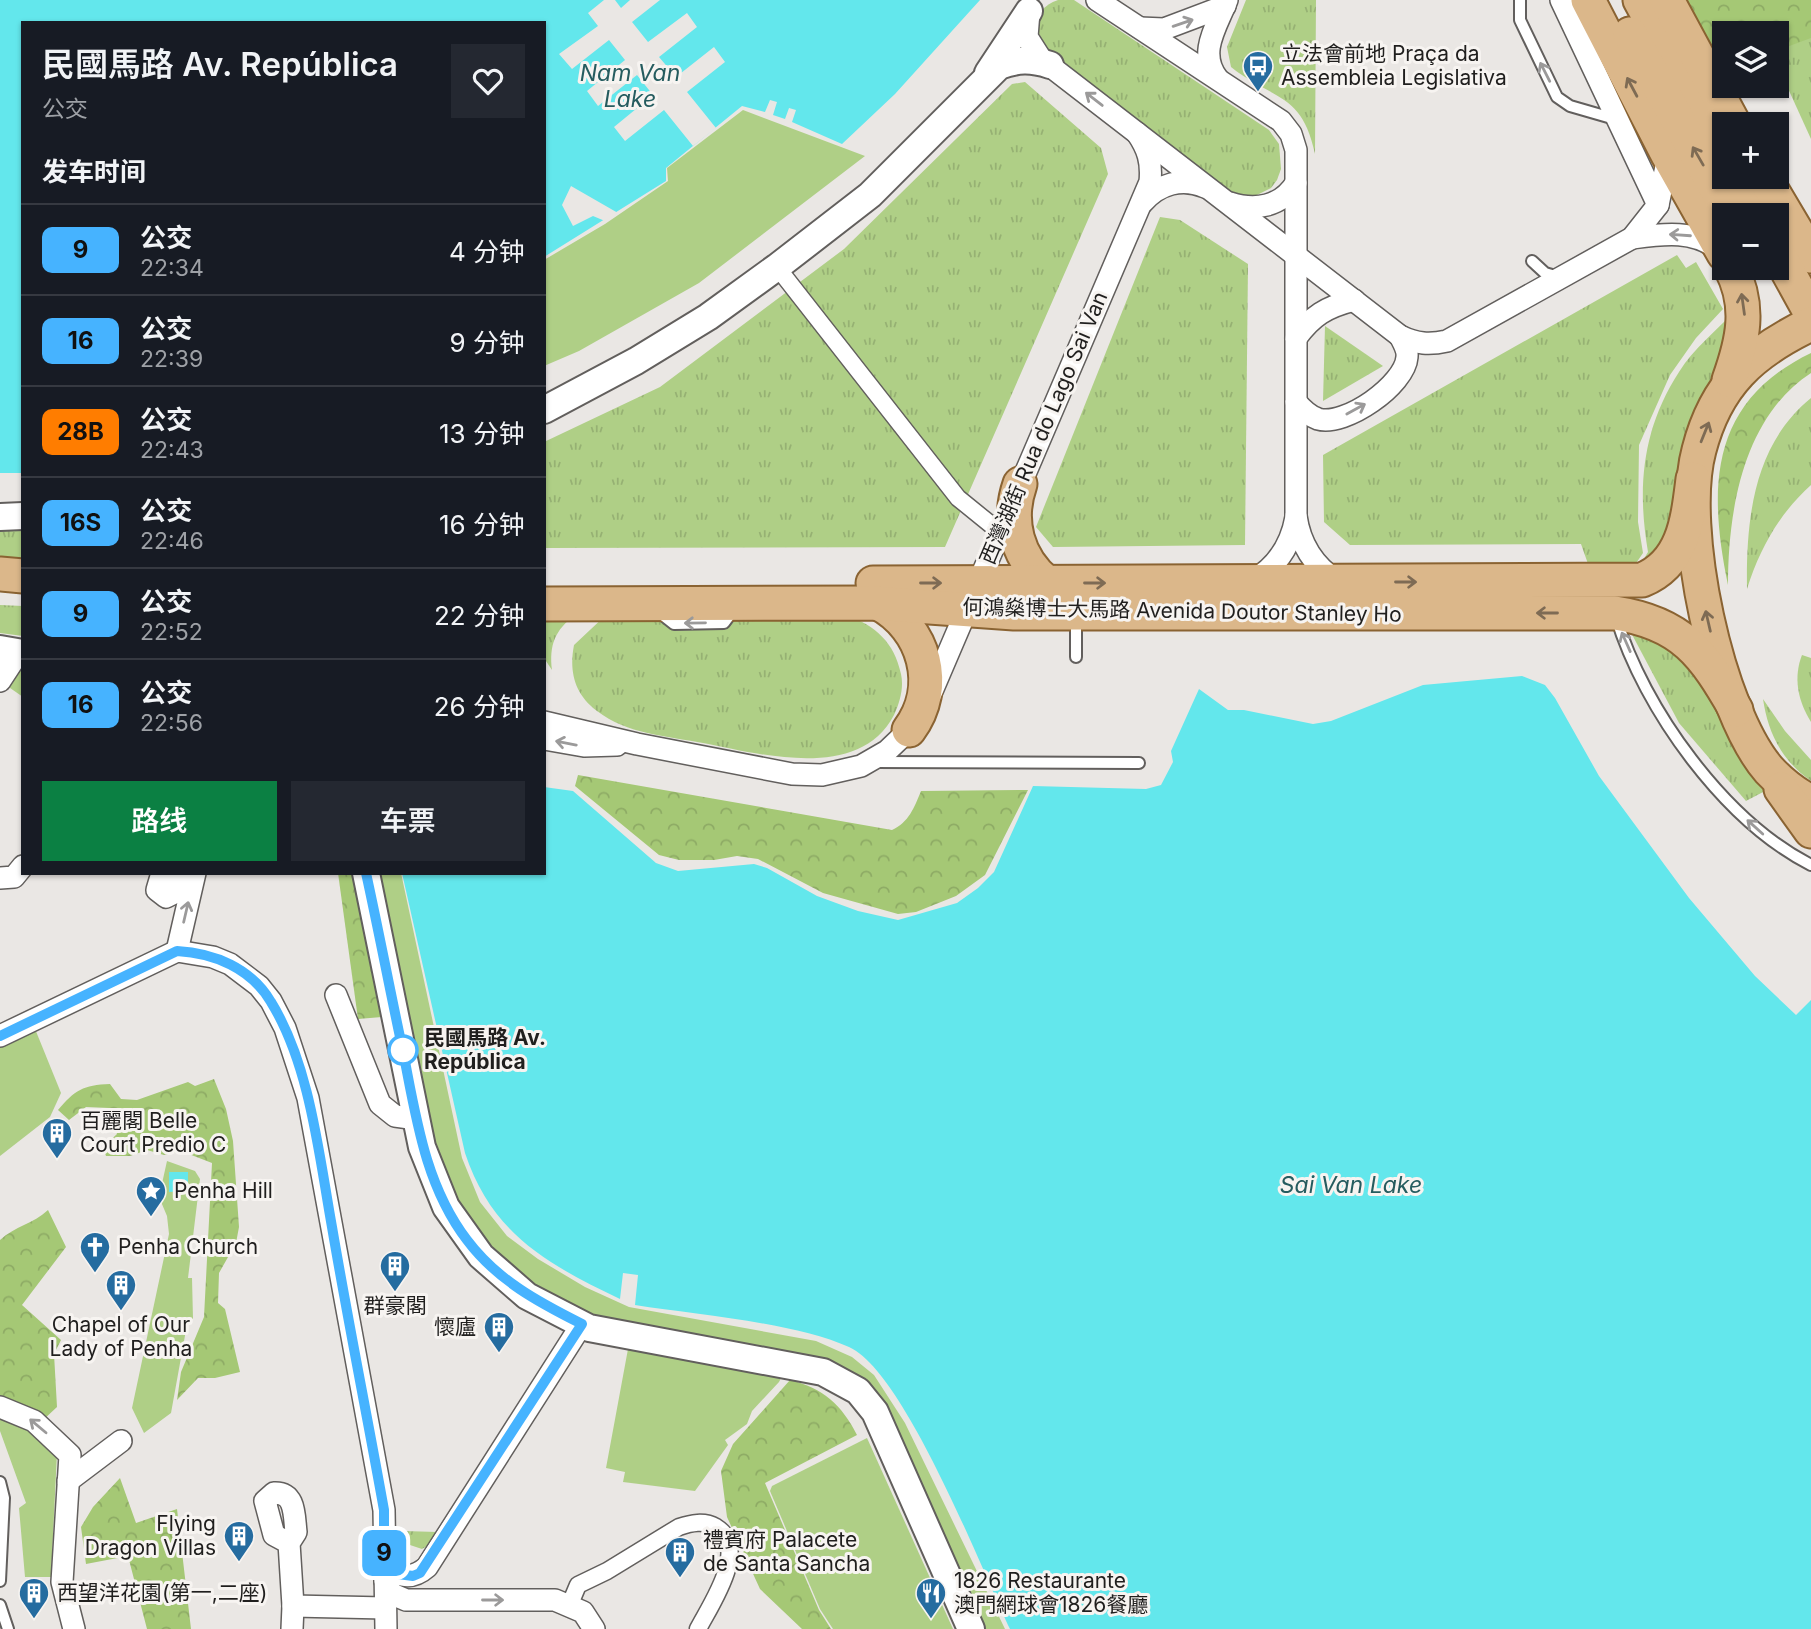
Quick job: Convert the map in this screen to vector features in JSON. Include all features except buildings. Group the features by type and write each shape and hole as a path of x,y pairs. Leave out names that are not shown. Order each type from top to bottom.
{"main road":[{"path":"1588,0 1661,142 1712,233"},
{"path":"1613,0 1724,203"},
{"path":"1640,0 1712,133"},
{"path":"1667,0 1728,112"},
{"path":"1618,120 1661,142"},
{"path":"1772,189 1811,256"},
{"path":"1737,280 1745,318 1741,349 1699,448 1693,478 1692,513 1697,569 1714,644 1736,710 1755,751 1811,831"},
{"path":"1772,280 1803,316"},
{"path":"1788,280 1803,316"},
{"path":"1726,389 1752,357 1803,316"},
{"name":"何鴻燊博士大馬路 Avenida Doutor Stanley Ho","path":"546,604 878,603 972,596 1047,583 1642,580 1663,569 1671,561 1686,523 1693,478"},
{"path":"1020,484 1014,512 1018,541 1026,560 1047,583"},
{"path":"0,574 21,576"},
{"name":"何鴻燊博士大馬路 Avenida Doutor Stanley Ho","path":"546,584 972,596 1076,613 1615,613 1651,620 1689,644 1712,668 1736,710"},
{"path":"0,594 21,596"},
{"path":"878,603 909,629 924,660 924,700 909,730"},
{"path":"1768,769 1784,785 1811,802"}],"street":[{"path":"1097,0 1281,121 1291,134 1296,150 1296,511 1299,533 1308,552 1321,569 1338,582"},
{"path":"1561,0 1658,205"},
{"path":"1140,28 1164,29 1226,3"},
{"path":"1225,84 1216,77 1207,57 1226,3"},
{"path":"1032,5 1027,37 1032,49 1050,65 1400,336 1430,345 1447,341 1632,238 1658,205 1668,167 1661,142"},
{"path":"986,77 1032,5"},
{"path":"1164,44 1188,50 1206,42 1213,34"},
{"path":"546,409 636,361 708,317 776,267 870,195 936,132 999,66 1016,60 1033,60 1050,65"},
{"name":"西灣湖街 Rua do Lago Sai Van","path":"546,722 637,744 802,775 842,772 870,762 909,730 926,705 1150,182 1151,164 1147,148 1137,133"},
{"name":"西灣湖街 Rua do Lago Sai Van","path":"1139,206 1151,193 1167,184 1184,182 1201,185 1222,198"},
{"path":"1222,198 1244,208 1261,208 1277,202 1296,183"},
{"path":"1632,238 1677,234 1696,237 1712,244"},
{"path":"776,267 958,498 1000,532"},
{"path":"1296,338 1310,318 1330,306 1354,300"},
{"path":"1296,402 1317,419 1328,420 1344,416 1382,394 1391,388 1402,372 1408,355 1400,336"},
{"path":"1251,582 1268,570 1282,555 1291,537 1296,511"},
{"path":"0,517 21,516"},
{"path":"0,681 14,651"},
{"name":"西灣湖街 Rua do Lago Sai Van","path":"546,739 584,746 637,744"},
{"path":"0,878 13,877 21,868"},
{"path":"161,875 157,890 166,897 174,893 180,875"},
{"path":"177,951 195,875"},
{"path":"366,875 417,1119 437,1189 468,1241 511,1284 582,1324 823,1372 858,1391 875,1412 971,1629"},
{"path":"0,1036 177,951 213,957 246,974 271,1001 285,1028 308,1098 384,1510 386,1602"},
{"path":"336,995 380,1104 395,1116 417,1119"},
{"path":"386,1602 420,1572 582,1324"},
{"path":"0,1407 34,1421 70,1455 62,1582 74,1629"},
{"path":"68,1480 121,1441"},
{"path":"570,1604 578,1585 607,1571 679,1527 689,1523 706,1523 723,1532 730,1548 728,1570 698,1629"},
{"path":"289,1543 292,1629"},
{"path":"384,1558 392,1570 420,1572 425,1575 434,1595 447,1600"},
{"path":"293,1606 406,1600 555,1600 570,1604 583,1612 594,1629"}],"lane":[{"path":"1520,0 1520,20 1557,97 1570,106 1618,120"},
{"path":"1532,295 1535,272 1532,261 1545,273 1563,277"},
{"path":"1076,613 1076,657"},
{"path":"1615,613 1643,680 1701,770 1754,827 1781,850 1811,865"},
{"path":"870,762 1139,763"},
{"path":"0,1482 4,1507 0,1581"},
{"path":"0,1605 8,1629"}],"green space":[{"name":"立法會前地 Praça da Assembleia Legislativa","path":"1058,0 1074,0 1269,130 1279,144 1281,169 1271,188 1251,198 1230,193 1045,49 1039,34 1038,20 1044,9"},
{"path":"1246,0 1316,0 1315,154 1309,134 1294,108 1231,67 1227,47"},
{"path":"1686,0 1811,0 1811,38 1789,46 1789,21 1712,21 1712,49"},
{"path":"1811,0 1811,139 1789,91 1789,21"},
{"path":"1025,82 1101,148 1108,174 945,547 546,548 546,441 660,387 844,249 1012,84"},
{"path":"743,110 865,156 699,283 579,351 546,365 546,259 605,224 668,181 667,168"},
{"path":"1160,217 1180,220 1248,264 1245,545 1053,547 1036,527"},
{"path":"1677,255 1686,268 1696,262 1723,309 1696,338 1670,375 1639,445 1638,522 1643,553 1626,578 1593,578 1581,544 1350,545 1324,522 1323,455"},
{"path":"1737,309 1730,348 1685,439 1677,471 1674,527 1669,543 1636,572 1648,552 1643,482 1650,437 1657,415 1685,364 1698,347"},
{"path":"1325,326 1383,366 1323,401"},
{"path":"1811,353 1811,373 1788,392 1769,414 1744,468 1731,527 1728,585 1718,515 1724,451 1735,422 1752,396 1777,373"},
{"path":"1811,398 1811,485 1789,508 1772,532 1747,589 1748,537 1757,485 1765,461 1776,438"},
{"path":"0,528 21,528 21,562 0,560"},
{"path":"0,605 21,606 21,636 0,633"},
{"path":"607,614 846,615 875,630 894,653 901,674 900,700 894,715 878,736 857,749 833,756 779,757 634,729 609,719 589,704 578,690 573,673 574,645"},
{"path":"546,615 575,615 558,632 555,639 552,670 546,661"},
{"path":"1628,627 1674,644 1706,685 1765,791 1746,801 1679,723"},
{"path":"1802,655 1811,658 1811,722 1798,689"},
{"path":"21,665 21,696 0,681"},
{"path":"1763,699 1785,731 1811,760 1811,781 1792,765 1778,745"},
{"path":"578,775 892,830 907,819 921,791 1028,790 985,875 956,896 916,912 898,914 823,893 758,859 737,856 714,860 679,860 659,855 575,786"},
{"path":"338,875 359,875 382,1017 358,1019"},
{"path":"368,875 401,875 462,1158 480,1202 507,1236 538,1259 585,1287 629,1307 816,1341 852,1357 874,1375 905,1423 1005,1629 972,1629 862,1391 607,1326 518,1281 448,1205"},
{"path":"31,1019 61,1093 50,1117 0,1156 0,1034"},
{"path":"214,1079 226,1109 233,1141 239,1227 236,1243 219,1273 218,1303 225,1309 240,1372 215,1378 198,1378 177,1400 181,1372 204,1317 212,1163 181,1151 164,1155 147,1150 130,1156 106,1156 103,1147 117,1134 109,1108 86,1107 69,1120 58,1110 75,1093 86,1087 110,1084 121,1099 137,1100 188,1082 195,1086"},
{"path":"167,1161 195,1171 200,1179 188,1278 192,1278 193,1319 188,1319 171,1413 144,1433 132,1408 169,1234 167,1216 159,1197"},
{"path":"48,1210 66,1247 22,1305 61,1340 54,1354 57,1407 42,1421 0,1401 0,1240"},
{"path":"628,1349 784,1372 779,1382 752,1411 747,1424 725,1440 728,1445 695,1491 623,1482 625,1472 606,1468"},
{"path":"790,1380 802,1383 830,1399 845,1415 857,1435 765,1483 819,1610 831,1629 802,1629 760,1589 727,1517 721,1471 733,1444"},
{"path":"0,1411 9,1413 57,1453 51,1577 25,1577 19,1508 26,1503 0,1431"},
{"path":"867,1438 953,1629 833,1629 820,1609 770,1491 772,1486"},
{"path":"120,1478 136,1523 177,1509 191,1629 147,1629 128,1556 86,1564 81,1527 93,1507"},
{"path":"403,1531 438,1532 429,1545 422,1549 407,1544"}],"water":[{"name":"Nam Van Lake","path":"0,0 980,0 895,94 842,144 792,122 796,110 789,108 785,119 773,115 777,102 770,100 765,112 742,106 666,168 666,181 546,256 546,21 21,21 21,473 0,473"},
{"name":"Sai Van Lake","path":"1522,676 1545,685 1599,776 1689,898 1755,976 1796,1015 1811,1000 1811,1629 1010,1629 939,1474 893,1393 871,1364 849,1347 801,1331 745,1320 635,1305 638,1275 623,1273 620,1299 569,1273 525,1243 490,1205 476,1181 465,1153 402,875 546,875 546,787 573,791 656,863 678,871 754,864 767,868 817,896 858,911 898,920 957,903 978,888 994,872 1033,786 1146,789 1161,785 1173,762 1171,751 1199,689 1228,710 1244,710 1313,724 1331,721 1423,685"},
{"path":"169,1172 188,1172 188,1191 169,1192"}],"pier":[{"path":"604,0 615,0 621,8 630,0 660,0 632,22 648,42 687,13 697,27 659,57 676,77 714,47 725,62 687,92 716,128 693,146 664,110 625,141 614,127 653,95 637,75 598,106 587,91 625,60 609,40 572,69 559,54 598,26 588,13"},
{"path":"571,186 618,213 605,221 593,216 573,226 562,205"}],"tunnel":[{"path":"1789,316 1811,354"}],"bus line":[{"name":"9","path":"0,1036 177,951 195,952 230,964 246,974 271,1001 285,1028 308,1098 384,1510 384,1558 398,1574 413,1576 420,1573 427,1567 582,1324 527,1296 495,1271 468,1241 437,1189 422,1147 366,875"}],"place":[{"name":"立法會前地 Praça da Assembleia Legislativa","path":"1258,93"},
{"name":"民國馬路 Av. República","path":"403,1050"},
{"name":"百麗閣 Belle Court Predio C","path":"57,1160"},
{"name":"Penha Hill","path":"151,1218"},
{"name":"Penha Church","path":"95,1274"},
{"name":"群豪閣","path":"395,1293"},
{"name":"Chapel of Our Lady of Penha","path":"121,1312"},
{"name":"懷廬","path":"499,1354"},
{"name":"Flying Dragon Villas","path":"239,1563"},
{"name":"禮賓府 Palacete de Santa Sancha","path":"680,1579"},
{"name":"西望洋花園(第一,二座)","path":"34,1620"},
{"name":"1826 Restaurante 澳門網球會1826餐廳","path":"931,1620"}]}
